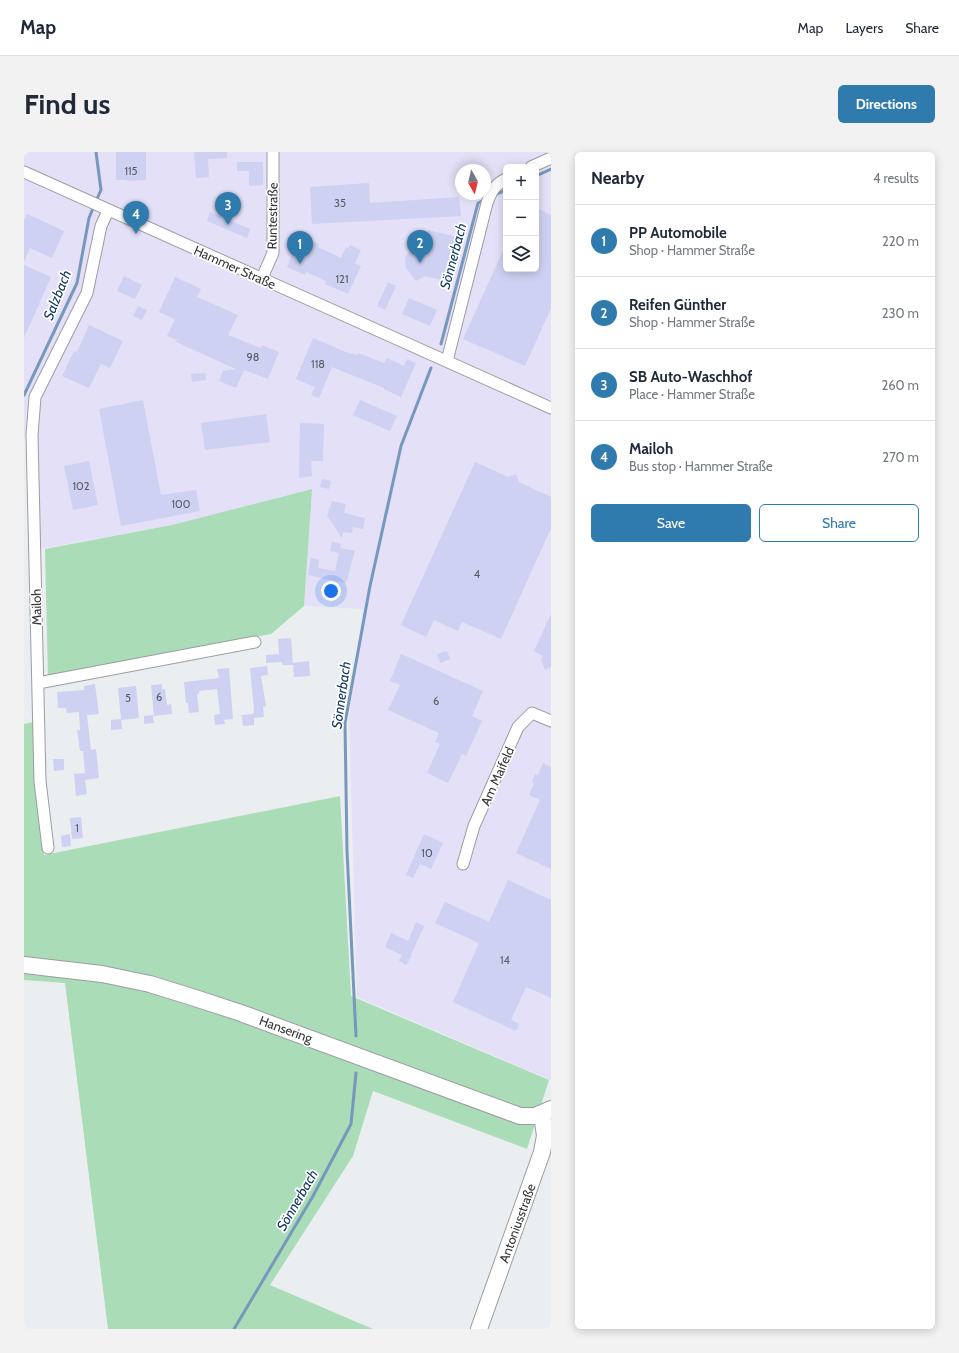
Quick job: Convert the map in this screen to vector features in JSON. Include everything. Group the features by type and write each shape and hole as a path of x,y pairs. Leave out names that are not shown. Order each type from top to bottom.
{"street":[{"name":"Runtestraße","path":"262,278 273,254 273,152"},
{"path":"538,164 551,158"},
{"name":"Hammer Straße","path":"24,172 105,210 262,278 551,408"},
{"path":"447,361 487,203 491,191 500,181 503,180"},
{"name":"Mailoh","path":"48,848 40,781 32,435 35,397 88,292 105,210"},
{"path":"38,683 255,642"},
{"name":"Am Maifeld","path":"463,864 474,826 518,727 532,713 551,721"},
{"name":"Hansering","path":"24,965 102,974 150,984 238,1012 520,1116 535,1116 546,1112"},
{"name":"Antoniusstraße","path":"479,1329 542,1152 545,1136 546,1112"}],"shaded area":[{"path":"24,152 551,152 551,1080 357,997 349,719 363,609 304,606 311,489 172,525 34,550 32,435 24,437"}],"green space":[{"path":"312,489 304,606 271,634 48,678 45,549 172,525"},
{"path":"33,722 44,855 340,796 351,996 549,1080 527,1149 373,1091 353,1156 270,1285 373,1329 108,1329 65,983 24,980 24,724"}],"building":[{"path":"116,152 146,152 146,180 116,180"},
{"path":"194,152 227,152 227,158 208,159 209,177 196,178"},
{"path":"237,162 263,162 263,185 249,186 249,171 237,171"},
{"path":"369,183 370,203 455,197 455,200 459,200 461,216 312,224 310,187"},
{"path":"539,209 551,215 551,308 525,366 463,339 503,251 503,272 539,272"},
{"path":"210,212 250,229 247,238 207,221"},
{"path":"27,214 64,231 52,258 30,248 24,262 24,220"},
{"path":"428,230 460,238 450,282 425,276 416,281 406,268 405,257 410,252 425,245"},
{"path":"300,237 319,244 318,247 341,258 346,247 348,248 350,245 361,250 355,263 361,266 348,294 325,284 326,281 306,272 305,275 287,267"},
{"path":"24,265 51,277 24,338"},
{"path":"124,276 142,285 135,299 117,291"},
{"path":"175,277 201,289 197,297 238,315 228,335 261,348 262,345 279,352 268,379 244,370 236,388 219,381 223,371 236,369 176,342 177,340 167,336 175,319 159,312"},
{"path":"388,282 396,286 385,310 377,306"},
{"path":"409,298 437,310 430,326 402,314"},
{"path":"138,306 147,310 142,320 133,316"},
{"path":"89,325 123,341 110,368 101,364 89,388 62,376 74,351 77,352"},
{"path":"313,338 346,352 358,355 358,353 384,363 387,358 404,366 407,359 416,363 401,397 384,388 332,367 319,398 311,395 315,387 296,379"},
{"path":"205,373 206,380 192,382 191,374"},
{"path":"143,400 161,495 196,490 200,511 121,526 99,409"},
{"path":"360,400 397,416 390,431 353,415"},
{"path":"266,414 270,442 205,450 201,423"},
{"path":"300,423 324,424 323,461 311,461 312,476 299,478"},
{"path":"89,461 98,505 73,510 64,466"},
{"path":"475,462 508,477 516,474 519,482 551,497 551,528 501,639 462,622 458,631 434,620 426,637 401,625"},
{"path":"322,479 331,481 329,489 320,487"},
{"path":"332,501 346,504 344,513 365,518 363,529 353,527 352,533 343,532 342,538 327,516"},
{"path":"332,542 341,544 340,548 355,551 346,583 308,575 311,558 319,560 318,568 335,571 339,553 330,551"},
{"path":"551,614 551,667 545,670 541,660 543,656 534,651"},
{"path":"291,638 293,663 309,661 310,676 294,677 293,665 282,665 282,662 266,663 266,655 279,654 278,639"},
{"path":"447,651 450,659 440,663 437,654"},
{"path":"401,654 483,691 472,716 482,721 466,756 462,754 448,783 427,773 440,744 435,742 439,733 388,710 400,685 390,681"},
{"path":"267,666 268,675 261,676 266,706 263,707 264,717 254,718 254,725 243,726 242,715 253,714 254,710 250,668"},
{"path":"229,668 233,719 224,720 225,724 215,725 214,715 220,714 217,689 199,691 199,694 197,694 199,712 189,713 188,703 186,703 184,682 219,678 217,669"},
{"path":"95,684 99,714 87,715 91,750 96,749 99,778 85,780 87,794 76,796 74,774 85,773 83,751 80,751 77,730 80,730 79,712 67,713 66,708 58,708 57,692 84,690 84,686"},
{"path":"162,684 162,689 165,689 167,705 171,704 172,714 154,716 151,685"},
{"path":"136,686 139,718 121,720 122,729 111,730 111,720 121,719 118,688"},
{"path":"153,715 154,723 144,724 144,716"},
{"path":"53,759 64,759 64,770 54,771"},
{"path":"543,763 551,767 551,869 516,853 540,800 529,795 534,783 532,782 535,774 538,775"},
{"path":"81,817 83,838 72,839 70,818"},
{"path":"70,834 71,846 62,847 61,836"},
{"path":"424,834 443,843 431,869 420,864 413,878 406,875"},
{"path":"508,880 551,900 551,998 526,987 511,1020 519,1024 516,1031 453,1002 479,943 435,923 445,902 489,922"},
{"path":"416,922 424,926 411,955 412,956 406,965 399,961 402,955 385,947 391,933 408,941"}],"waterway":[{"name":"Salzbach","path":"96,152 101,190 96,201"},
{"name":"Sönnerbach","path":"539,175 551,169"},
{"name":"Sönnerbach","path":"495,195 503,191"},
{"name":"Sönnerbach","path":"441,344 478,203 484,200"},
{"name":"Salzbach","path":"24,395 77,283 89,218 94,206"},
{"name":"Sönnerbach","path":"356,1036 347,851 345,723 370,586 401,446 431,368"},
{"name":"Sönnerbach","path":"234,1329 313,1196 351,1124 356,1073"}],"place":[{"name":"SB Auto-Waschhof","path":"228,225"},
{"name":"Mailoh","path":"136,234"},
{"name":"Reifen Günther","path":"420,263"},
{"name":"PP Automobile","path":"300,264"}]}
